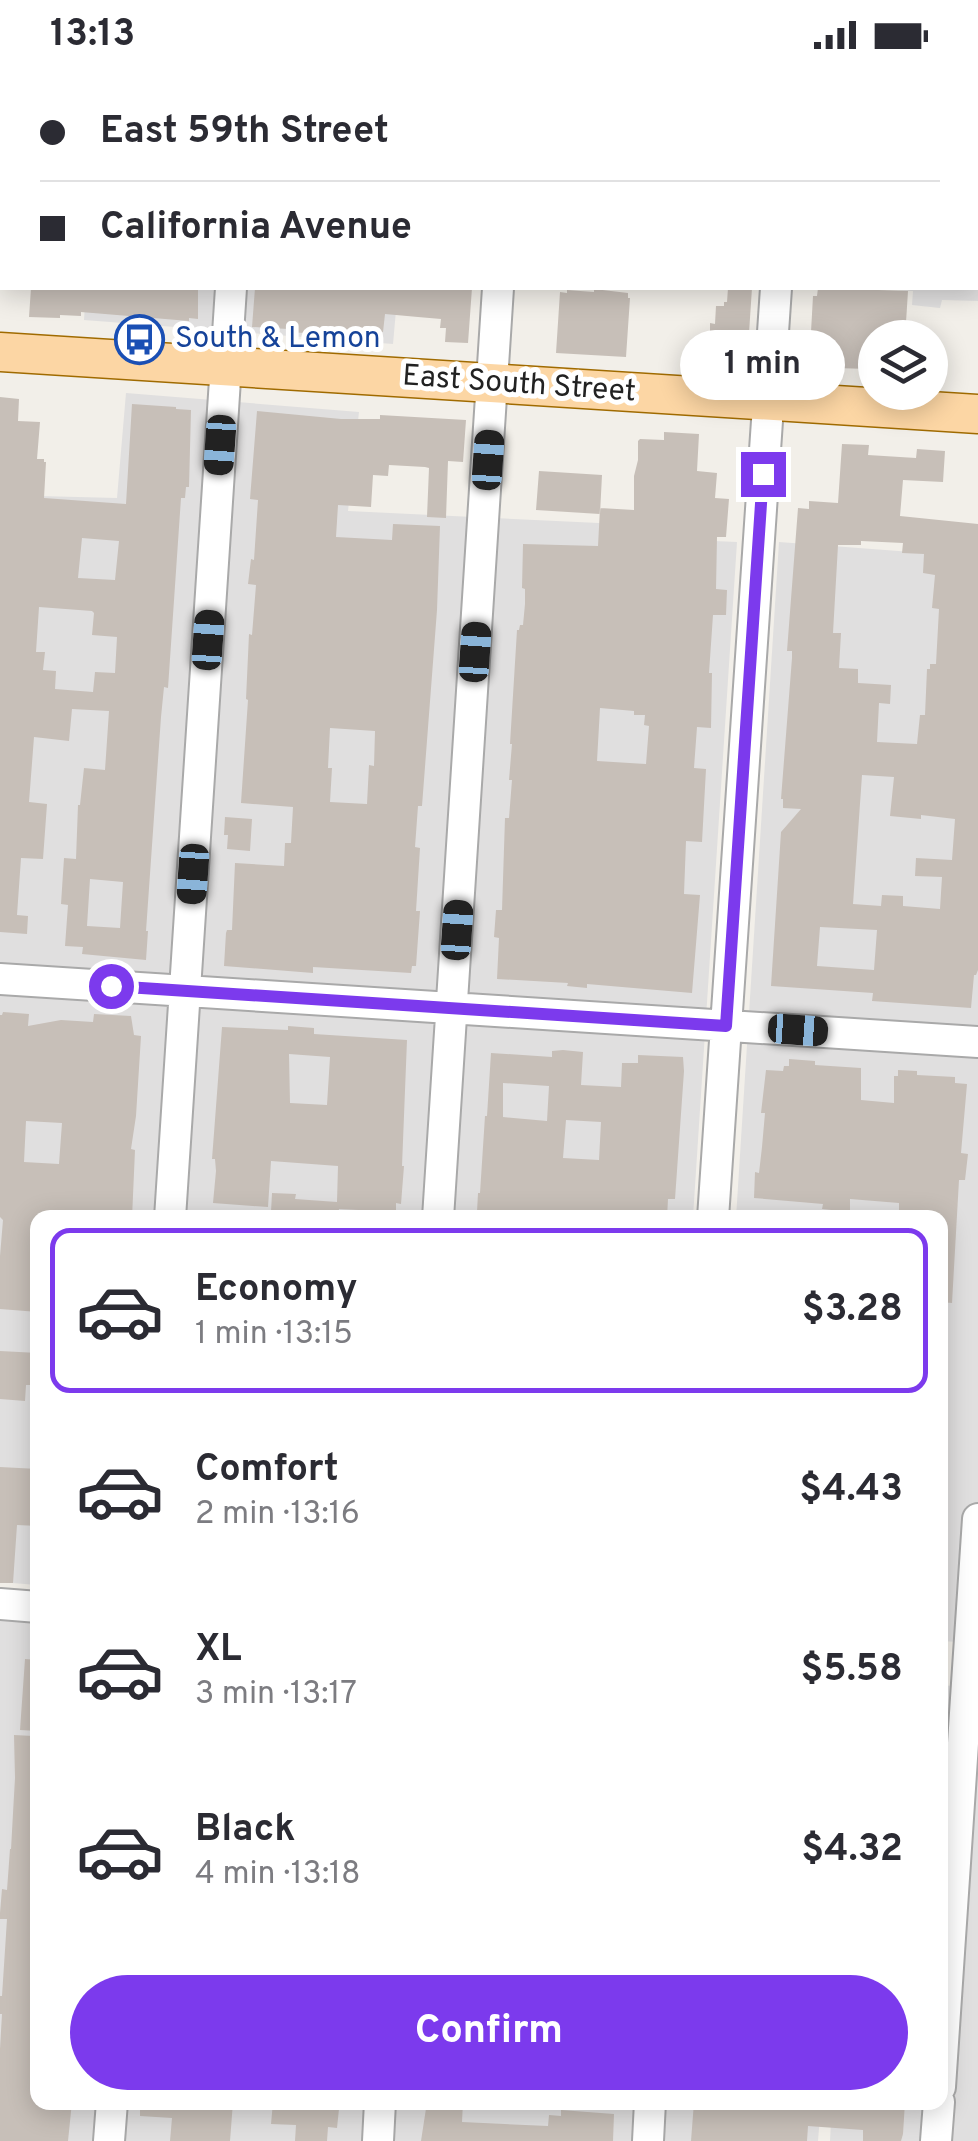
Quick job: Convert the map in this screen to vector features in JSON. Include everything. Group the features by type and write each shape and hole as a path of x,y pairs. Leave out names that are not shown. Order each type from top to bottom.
{"main road":[{"name":"East South Street","path":"0,352 978,414"}],"street":[{"path":"171,1210 230,290"},
{"path":"439,1210 498,290"},
{"path":"714,1210 776,290"},
{"path":"0,979 978,1042"},
{"path":"948,1934 962,1665 978,1519"},
{"path":"0,1604 30,1606"},
{"path":"110,2141 112,2110"},
{"path":"378,2141 380,2110"},
{"path":"648,2141 650,2110"},
{"path":"936,2141 938,2110"}],"shaded area":[{"path":"86,290 398,290 393,344 84,320"},
{"path":"896,290 978,290 978,301 942,300 940,308 912,305 913,291"},
{"path":"126,393 359,412 348,511 620,524 622,537 737,542 693,1210 30,1210 30,1584 0,1582 0,495 117,498"},
{"path":"779,542 978,557 978,1643 948,1641 948,1210 737,1210"},
{"path":"0,1604 30,1606 30,2110 820,2110 818,2141 0,2141"},
{"path":"948,1686 978,1688 978,2141 830,2141 832,2110 948,2110"}],"building":[{"path":"31,290 198,290 198,319 189,321 81,312 81,316 29,317"},
{"path":"255,290 472,290 468,343 445,342 446,328 440,328 441,319 385,314 383,332 355,330 355,336 252,327"},
{"path":"728,290 752,290 747,363 705,361 706,336 710,336 710,323 715,324 716,306 727,302"},
{"path":"818,290 908,291 906,320 858,320 858,369 800,367 794,365 796,331 811,332 813,296 817,296"},
{"path":"560,292 628,293 626,357 556,353"},
{"path":"0,397 19,399 18,421 40,422 37,459 46,462 44,498 126,504 132,404 191,410 189,487 185,498 181,498 168,688 164,687 161,717 146,960 82,954 83,947 65,946 68,905 61,904 64,858 76,859 84,768 105,770 109,711 72,709 69,741 34,737 29,802 47,804 43,859 21,858 17,915 28,916 27,934 0,932","holes":["82,538 119,541 115,580 78,578","39,607 92,611 92,635 117,637 115,673 95,672 93,692 55,689 56,671 43,670 45,652 36,652","90,879 123,882 120,928 87,926"]},
{"path":"257,411 341,419 380,419 380,415 466,420 463,462 448,461 446,518 427,517 429,468 425,467 389,465 388,476 373,475 371,507 338,505 336,537 392,540 393,524 440,526 422,806 418,806 415,847 420,848 416,911 420,911 416,966 412,966 411,973 313,967 313,973 224,966 226,933 232,930 235,863 284,866 285,843 291,843 293,807 241,803 249,634 252,635 256,585 248,584 251,559 254,560 258,500 250,499","holes":["330,728 375,731 367,804 330,802"]},
{"path":"664,432 699,434 697,471 717,473 715,498 729,499 726,537 717,537 716,589 727,590 726,615 713,615 711,728 697,727 694,768 706,769 702,842 686,841 684,894 700,895 692,993 497,979 496,910 502,910 505,818 509,818 512,780 510,744 517,630 523,625 525,604 523,544 598,546 600,508 634,510 638,441 664,440","holes":["600,708 634,711 634,715 645,715 644,725 649,726 646,764 597,761"]},
{"path":"842,444 869,445 868,455 916,458 917,449 945,451 943,482 903,480 900,516 978,524 978,970 974,975 971,1008 872,1001 873,993 771,986 781,832 801,809 783,808 781,799 798,508 809,509 809,501 838,503","holes":["861,541 903,543 902,553 924,554 923,573 935,575 932,608 939,609 936,664 927,669 925,715 920,715 917,744 877,742 879,703 890,704 891,685 858,683 858,669 839,668 841,633 833,633 838,545 861,545","862,775 894,777 890,816 955,819 952,860 916,858 915,876 942,877 940,909 903,906 903,896 882,895 881,906 853,904","820,927 877,930 874,970 817,966"]},
{"path":"539,471 602,475 600,514 536,510"},
{"path":"225,817 252,819 250,851 227,849"},
{"path":"29,1014 28,1026 61,1020 93,1022 94,1014 131,1016 134,1035 141,1036 131,1149 135,1150 132,1210 30,1210 30,1311 0,1309 0,1015","holes":["26,1121 62,1123 59,1164 24,1162"]},
{"path":"288,1026 314,1028 314,1034 407,1040 404,1166 401,1204 396,1203 396,1210 271,1210 272,1193 337,1202 338,1166 271,1161 268,1207 213,1203 216,1171 212,1159 222,1027 288,1030","holes":["289,1054 330,1057 327,1105 290,1103"]},
{"path":"552,1051 583,1052 581,1085 621,1087 622,1063 638,1063 638,1055 683,1057 675,1199 668,1199 667,1210 477,1210 491,1053 552,1057","holes":["503,1083 549,1086 547,1121 503,1117","566,1120 601,1122 599,1160 563,1158"]},
{"path":"789,1059 861,1068 861,1100 894,1103 894,1076 898,1076 898,1070 955,1077 955,1083 967,1084 961,1153 968,1154 965,1180 959,1180 952,1303 948,1303 948,1210 899,1210 899,1203 850,1199 850,1210 831,1210 822,1209 823,1204 754,1198 755,1172 759,1173 762,1147 766,1070 783,1071 784,1066 789,1066"},
{"path":"0,1351 30,1353 30,1385 26,1385 25,1401 0,1399"},
{"path":"0,1467 30,1469 30,1526 17,1525 13,1583 0,1583"},
{"path":"25,1659 30,1659 30,1731 20,1730"},
{"path":"14,1735 30,1736 30,2110 71,2110 68,2141 0,2141 0,1996 7,1919 0,1919 0,1913 2,1889 7,1890"},
{"path":"140,2110 232,2110 230,2141 170,2141 172,2118 140,2116"},
{"path":"272,2110 339,2110 337,2128 328,2127 327,2141 295,2141 296,2125 271,2124"},
{"path":"426,2110 463,2110 462,2122 548,2126 549,2115 561,2116 561,2110 614,2114 613,2141 421,2141"},
{"path":"693,2110 904,2110 901,2141 863,2141 863,2130 808,2126 807,2141 691,2141"}],"place":[{"name":"South & Lemon","path":"140,339"}],"route":[{"path":"111,986 726,1026 763,474"}]}
